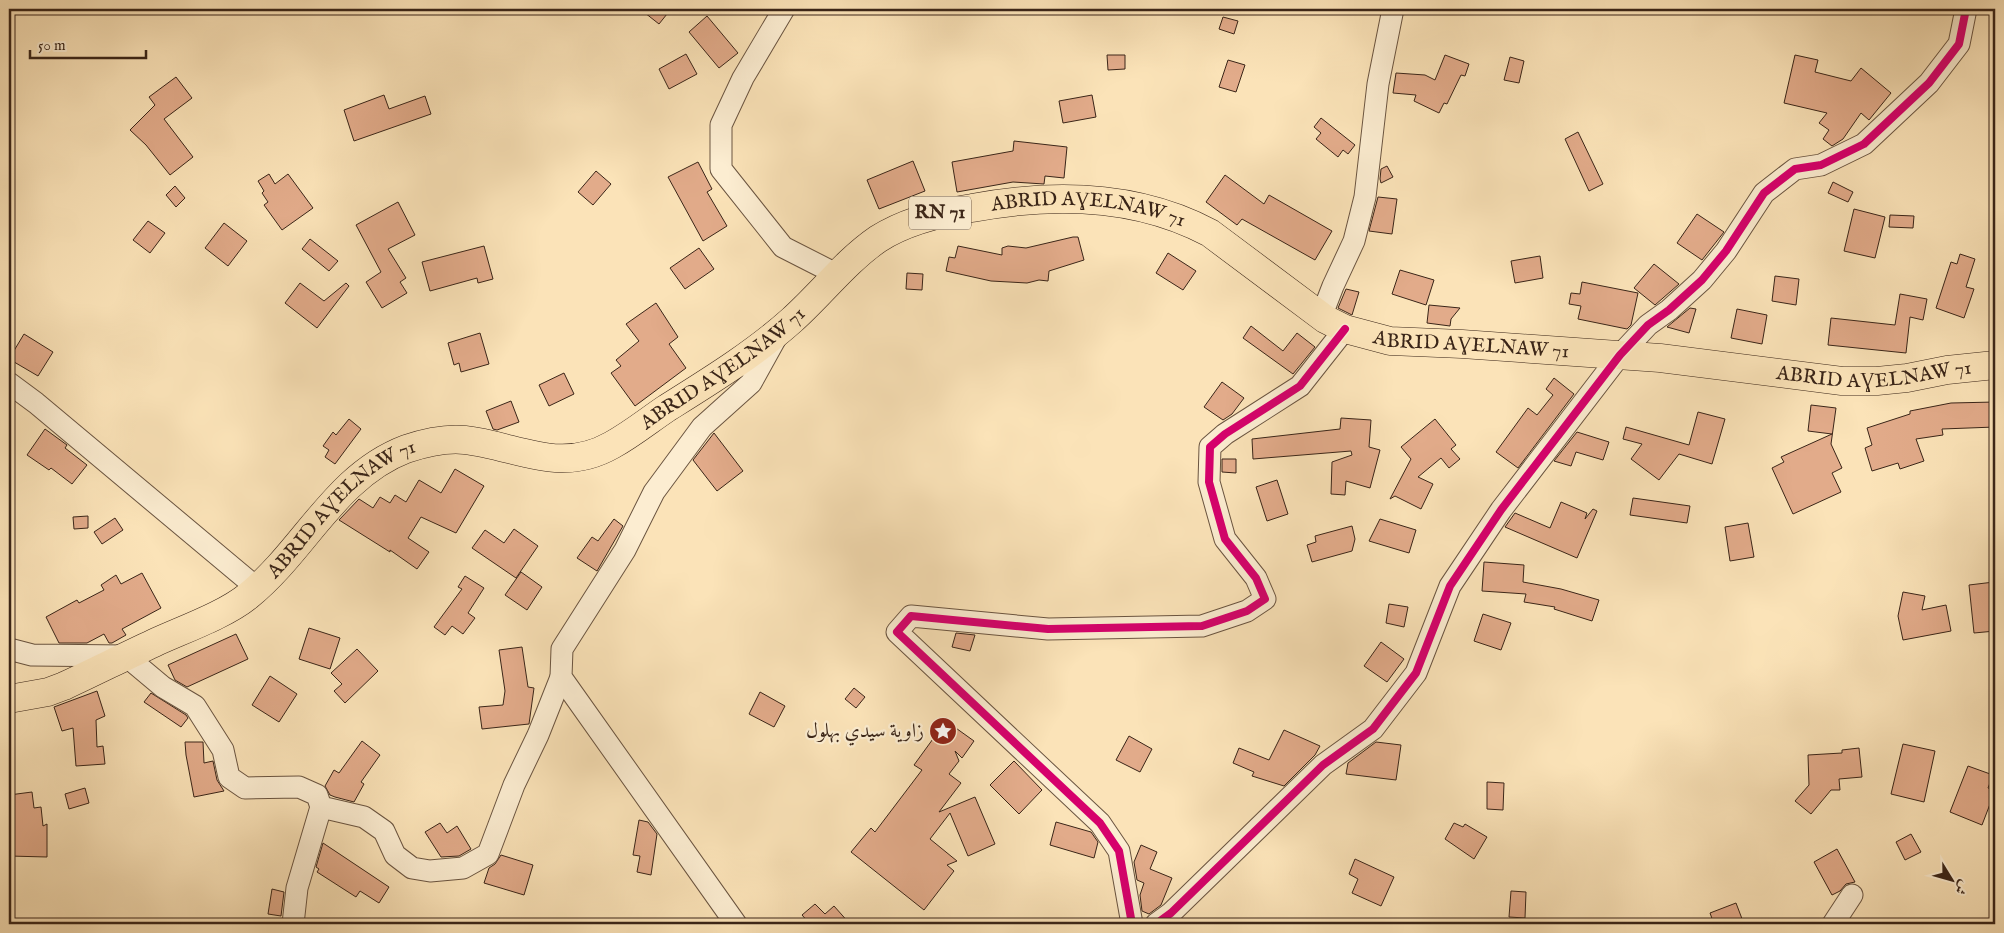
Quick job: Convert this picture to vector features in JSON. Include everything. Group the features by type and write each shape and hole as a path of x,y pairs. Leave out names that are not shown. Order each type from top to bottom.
{"main road":[{"name":"ABRID AƔELNAW 71","path":"9,699 48,692 64,686 204,621 245,599 282,566 330,505 353,481 384,460 407,449 437,441 462,440 525,455 573,458 589,455 611,445 715,378 781,329 861,252 880,238 900,227 939,213 1004,202 1050,198 1105,201 1165,213 1192,224 1229,246 1333,323 1390,341 1660,358 1842,381 1877,381 1947,370 1995,366"}],"street":[{"path":"784,9 744,78 721,124 721,169 783,247 838,275"},
{"path":"1132,924 1119,851 1100,823 897,632 911,616 1048,629 1202,626 1247,611 1266,599 1256,578 1225,539 1209,482 1210,446 1225,434 1300,386 1333,323 1333,286 1354,242 1365,197 1378,84 1392,9"},
{"path":"1156,924 1171,912 1323,765 1373,730 1416,673 1450,586 1501,510 1620,356 1648,325 1669,310 1702,280 1726,251 1764,193 1795,169 1822,165 1864,144 1929,83 1959,44 1966,9"},
{"path":"321,807 364,817 384,831 396,855 412,868 430,871 463,868 488,854 514,785 538,735 561,677 562,648 625,550 654,492 702,428 751,383 781,329"},
{"path":"9,383 36,403 258,588"},
{"path":"9,649 32,655 126,656 163,687 195,706 223,750 229,777 245,788 299,787 317,795 321,807 297,888 294,924"},
{"path":"561,677 736,924"},
{"path":"1834,924 1852,895"}],"building":[{"path":"640,9 660,9 667,14 659,24"},
{"path":"707,16 738,53 719,68 689,32"},
{"path":"1223,17 1238,21 1234,34 1219,29"},
{"path":"686,54 697,74 669,89 659,69"},
{"path":"1107,55 1125,55 1125,69 1108,70"},
{"path":"1445,55 1469,64 1465,76 1461,75 1447,104 1444,103 1439,113 1414,101 1416,95 1393,93 1396,73 1425,75 1435,80"},
{"path":"1795,55 1818,60 1815,72 1851,81 1861,68 1891,93 1869,120 1861,113 1843,139 1832,146 1823,139 1829,130 1819,123 1827,113 1784,103"},
{"path":"1510,57 1524,61 1519,83 1504,80"},
{"path":"1228,60 1245,65 1236,92 1219,87"},
{"path":"176,77 192,98 164,119 193,157 170,175 146,145 130,130 155,105 149,97"},
{"path":"384,95 389,109 425,96 431,114 354,141 344,110"},
{"path":"1092,95 1096,117 1063,123 1059,101"},
{"path":"1321,118 1355,145 1348,154 1343,150 1338,157 1316,139 1321,133 1314,127"},
{"path":"1578,132 1603,184 1589,191 1565,139"},
{"path":"1014,141 1067,147 1064,178 1045,176 1044,184 1013,182 957,192 952,162 1013,151"},
{"path":"913,161 925,191 879,209 867,180"},
{"path":"698,162 712,189 707,192 727,226 703,241 668,177"},
{"path":"1387,166 1393,177 1381,183 1381,169"},
{"path":"596,171 611,184 593,205 578,192"},
{"path":"269,174 275,184 288,174 313,208 282,230 264,205 268,202 262,193 264,191 258,181"},
{"path":"1225,175 1264,204 1269,195 1332,231 1315,260 1242,219 1237,225 1206,202"},
{"path":"1833,182 1853,192 1848,202 1828,193"},
{"path":"175,186 185,198 176,207 166,195"},
{"path":"1378,197 1397,199 1392,234 1369,231"},
{"path":"398,202 415,235 388,249 406,278 400,282 407,293 382,308 366,282 381,272 356,225"},
{"path":"1854,209 1885,217 1875,258 1844,251"},
{"path":"1697,214 1724,232 1702,260 1677,243"},
{"path":"1890,215 1914,216 1913,228 1889,227"},
{"path":"148,221 165,233 150,253 133,240"},
{"path":"224,223 247,241 228,266 205,248"},
{"path":"1078,237 1084,260 1049,271 1048,281 1039,280 1027,283 991,281 946,271 949,257 955,258 958,246 1002,255 1002,248 1008,246 1026,248"},
{"path":"310,239 338,261 329,271 302,249"},
{"path":"484,246 493,279 478,283 477,278 430,291 422,262"},
{"path":"699,248 714,269 685,289 670,268"},
{"path":"1168,253 1196,271 1183,290 1156,273"},
{"path":"1960,254 1975,259 1966,287 1974,289 1964,318 1936,308 1951,262 1957,264"},
{"path":"1540,256 1543,278 1515,283 1511,261"},
{"path":"1654,264 1679,284 1655,305 1634,288"},
{"path":"1400,270 1434,280 1426,305 1392,294"},
{"path":"907,273 923,274 922,290 906,289"},
{"path":"1775,276 1799,279 1796,305 1772,301"},
{"path":"1582,282 1638,293 1631,325 1627,329 1578,319 1581,306 1569,304 1571,293 1580,294"},
{"path":"300,283 324,301 346,283 349,286 317,328 285,303"},
{"path":"1346,289 1359,292 1352,315 1338,308"},
{"path":"1900,294 1927,299 1923,320 1910,317 1906,353 1828,345 1831,318 1895,325"},
{"path":"656,303 678,337 669,344 686,368 635,406 611,373 621,366 616,360 639,341 626,324"},
{"path":"1429,305 1460,308 1451,319 1450,326 1427,323"},
{"path":"1690,308 1696,309 1689,333 1667,327"},
{"path":"1737,309 1767,315 1762,344 1731,338"},
{"path":"1251,326 1283,351 1297,333 1315,347 1293,374 1243,338"},
{"path":"480,333 489,364 461,372 459,363 454,365 448,343"},
{"path":"24,334 53,352 38,376 9,359"},
{"path":"564,373 574,394 549,406 539,385"},
{"path":"1554,378 1574,394 1518,468 1496,452 1528,408 1537,415 1553,395 1546,389"},
{"path":"1222,382 1244,398 1232,414 1223,420 1204,407"},
{"path":"511,401 519,422 497,430 493,429 486,411"},
{"path":"1995,402 1995,427 1942,429 1943,435 1916,439 1924,461 1900,469 1898,463 1872,471 1865,448 1872,445 1867,428 1910,414 1910,411 1951,403"},
{"path":"1811,405 1836,408 1831,444 1842,468 1832,473 1841,492 1793,514 1772,468 1784,462 1781,457 1832,434 1808,431"},
{"path":"1698,412 1725,419 1712,464 1679,454 1659,480 1631,459 1642,444 1623,439 1626,427 1689,445"},
{"path":"1341,418 1371,420 1369,447 1380,450 1370,488 1346,481 1345,495 1331,494 1332,462 1352,455 1351,451 1253,459 1252,439 1340,429"},
{"path":"349,419 361,429 335,464 325,457 329,450 323,446 333,432 336,435"},
{"path":"1435,419 1456,445 1451,449 1460,459 1449,468 1441,458 1418,477 1433,484 1421,509 1395,496 1390,499 1411,459 1401,447"},
{"path":"45,429 67,445 65,448 87,465 72,484 51,468 49,470 27,455"},
{"path":"1577,432 1609,442 1603,460 1576,452 1571,466 1554,461"},
{"path":"714,433 743,471 717,491 693,460"},
{"path":"1222,459 1236,459 1236,473 1222,472"},
{"path":"455,469 484,486 456,533 421,517 408,538 429,552 417,569 390,550 390,552 339,520 359,499 373,508 380,497 390,503 395,495 406,502 419,480 441,493"},
{"path":"1277,480 1288,514 1267,521 1256,487"},
{"path":"1633,498 1690,506 1687,523 1630,515"},
{"path":"1561,502 1587,513 1585,519 1593,509 1597,511 1577,558 1505,527 1515,513 1550,528"},
{"path":"88,516 88,528 74,529 73,517"},
{"path":"115,518 123,530 102,544 94,532"},
{"path":"614,519 623,526 597,571 577,558 592,537 598,541"},
{"path":"1380,519 1416,530 1409,553 1369,541"},
{"path":"1748,523 1754,557 1730,561 1725,527"},
{"path":"1352,526 1355,539 1352,551 1312,562 1307,545 1316,542 1315,536"},
{"path":"514,529 538,546 516,578 472,548 485,530 504,543"},
{"path":"1484,562 1524,565 1523,582 1561,589 1599,600 1592,621 1554,609 1555,607 1524,602 1526,594 1482,591"},
{"path":"521,572 542,587 527,610 505,595"},
{"path":"142,573 161,608 122,629 126,635 112,643 109,643 104,634 87,643 59,643 46,617 77,600 79,603 104,590 101,585 116,575 121,584"},
{"path":"465,576 484,588 468,613 475,618 463,634 452,626 445,635 434,627 462,589 458,587"},
{"path":"1994,582 1995,631 1974,633 1969,585"},
{"path":"1903,592 1925,596 1922,610 1946,605 1951,631 1903,640 1898,616"},
{"path":"1389,604 1408,607 1404,627 1386,623"},
{"path":"1483,614 1511,623 1501,650 1474,641"},
{"path":"309,628 340,638 330,669 299,659"},
{"path":"956,633 975,635 970,651 952,647"},
{"path":"236,634 248,659 187,687 175,680 168,665"},
{"path":"1381,642 1404,659 1387,682 1364,666"},
{"path":"522,647 528,687 534,688 529,724 482,729 479,707 503,705 505,691 499,650"},
{"path":"357,649 378,671 345,703 334,691 342,684 331,673"},
{"path":"270,676 297,694 279,722 252,705"},
{"path":"854,688 865,697 856,708 845,699"},
{"path":"97,691 105,716 96,720 97,747 103,746 105,764 76,766 73,728 62,731 54,707"},
{"path":"760,692 785,706 774,727 749,714"},
{"path":"151,693 186,715 188,718 181,727 144,702"},
{"path":"946,721 974,741 962,758 955,751 959,761 949,774 961,783 939,812 975,797 995,844 968,856 950,813 930,839 957,861 947,865 954,871 924,910 851,852 871,828 875,832 922,770 914,765"},
{"path":"1284,730 1320,746 1315,755 1284,786 1252,776 1254,772 1233,763 1239,748 1269,760"},
{"path":"1129,736 1152,749 1140,772 1116,760"},
{"path":"362,741 380,755 361,782 364,784 354,802 330,795 325,786 334,770 339,773"},
{"path":"185,742 203,742 204,763 213,761 217,780 224,791 194,797"},
{"path":"1376,742 1401,745 1396,780 1346,774 1348,763"},
{"path":"1903,744 1935,751 1924,802 1891,794"},
{"path":"1859,748 1862,777 1839,779 1840,790 1831,790 1811,814 1795,801 1809,785 1808,755 1842,753 1842,750"},
{"path":"1014,761 1042,790 1019,814 990,785"},
{"path":"1968,766 1993,775 1988,788 1995,791 1982,825 1950,812"},
{"path":"1487,782 1504,783 1503,810 1487,809"},
{"path":"85,788 89,803 69,809 65,794"},
{"path":"32,792 34,808 41,807 43,826 47,824 47,857 9,856 9,795"},
{"path":"639,820 648,822 657,834 651,875 637,872 640,856 633,855"},
{"path":"1056,822 1091,832 1098,842 1094,858 1050,845"},
{"path":"440,823 447,833 457,826 471,849 459,856 441,857 425,832"},
{"path":"1454,823 1463,827 1465,824 1487,837 1474,859 1445,839"},
{"path":"1911,834 1921,852 1905,860 1896,842"},
{"path":"323,843 389,887 379,903 360,891 356,897 317,872 319,869 316,867"},
{"path":"1141,845 1157,852 1150,869 1172,878 1161,905 1149,914 1142,911 1140,895 1144,883 1137,880 1134,862"},
{"path":"1837,849 1855,882 1846,884 1840,891 1832,895 1814,862"},
{"path":"501,855 533,865 524,895 484,883 489,868 495,864"},
{"path":"1355,859 1394,877 1381,906 1352,893 1358,879 1349,874"},
{"path":"272,889 284,892 281,916 268,914"},
{"path":"1511,891 1526,892 1525,918 1509,917"},
{"path":"1736,903 1744,924 1714,924 1710,913"},
{"path":"815,904 825,914 834,906 850,924 810,924 802,915"}],"cycle path":[{"path":"1156,924 1171,913 1323,765 1373,729 1416,673 1450,586 1501,510 1620,355 1648,325 1669,310 1702,280 1726,251 1764,193 1795,169 1821,165 1864,144 1929,83 1959,44 1966,9"},
{"path":"1132,924 1119,851 1100,823 897,632 911,616 1048,629 1202,626 1247,611 1265,599 1256,578 1225,539 1209,482 1210,447 1225,434 1300,386 1345,329"}],"place":[{"name":"زاوية سيدي بهلول","path":"943,731"}]}
